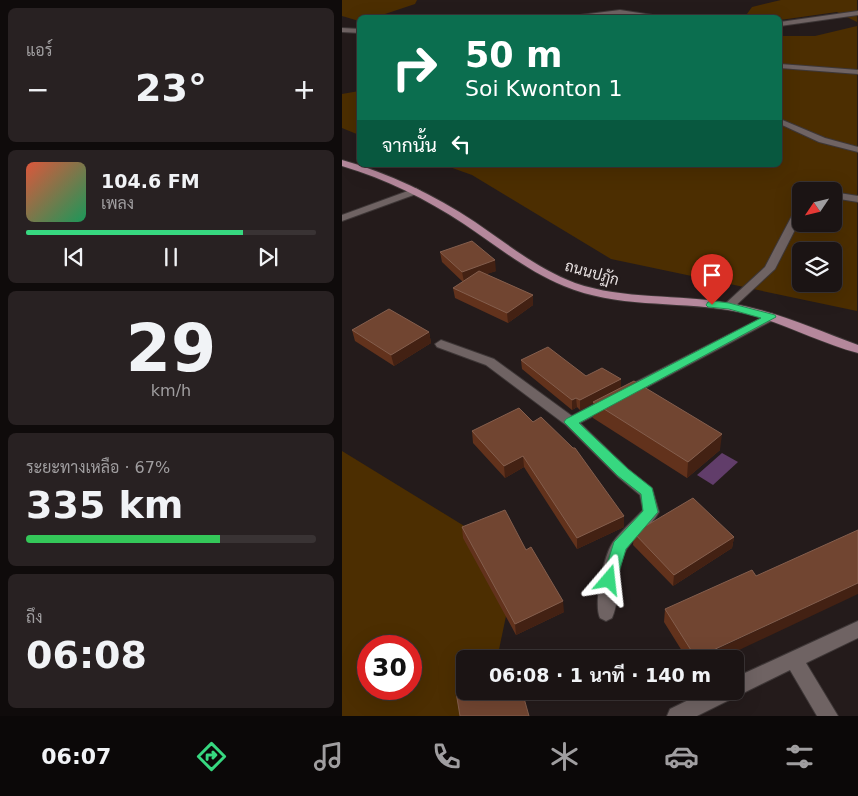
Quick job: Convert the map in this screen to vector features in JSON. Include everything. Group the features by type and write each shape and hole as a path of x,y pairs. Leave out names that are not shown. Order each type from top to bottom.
{"main road":[{"name":"ถนนปฏัก","path":"342,162 357,166"},
{"name":"ถนนปฏัก","path":"359,167 416,191 456,214 533,268 572,286 624,297 729,306 771,317 858,349"}],"street":[{"path":"590,15 620,12 644,15"},
{"path":"782,24 858,13"},
{"path":"342,30 357,31"},
{"path":"782,66 858,72"},
{"path":"782,122 822,140 858,150"},
{"path":"342,218 416,191"},
{"path":"842,196 858,199"},
{"path":"729,306 770,269 792,226"},
{"path":"570,422 771,317"},
{"path":"441,344 490,362 570,422 623,473 647,492 651,512 619,547 609,580 606,613"},
{"path":"744,683 858,629"},
{"path":"792,659 828,716"},
{"path":"677,716 709,700"}],"shaded area":[{"path":"342,0 417,0 415,4 382,15 357,15 357,20 342,16"},
{"path":"781,0 857,0 857,22 837,12 782,20 782,15 746,15 752,7"},
{"path":"857,26 857,311 611,259 472,175 450,167 782,167 782,36 815,36"},
{"path":"357,92 357,134 342,128 342,94"},
{"path":"342,451 518,559 499,650 456,650 456,700 472,700 485,716 342,716"},
{"path":"722,453 738,462 713,485 697,475"}],"building":[{"path":"472,241 495,260 462,272 440,252"},
{"path":"479,271 533,295 507,313 453,288"},
{"path":"389,309 429,332 391,355 352,330"},
{"path":"548,347 586,376 602,368 621,379 580,400 576,398 572,400 521,360"},
{"path":"634,381 722,434 688,462 593,402"},
{"path":"519,408 533,422 541,417 575,448 624,516 577,538 523,456 504,466 472,431"},
{"path":"693,498 734,537 674,575 634,533"},
{"path":"505,510 526,550 531,547 563,601 515,624 462,527"},
{"path":"858,530 858,583 713,650 691,650 665,609 752,570 756,576"},
{"path":"457,700 525,700 529,716 460,716"}],"route":[{"path":"609,580 619,547 637,525 651,512 647,492 623,473 570,422 771,317 729,306 712,305"}]}
